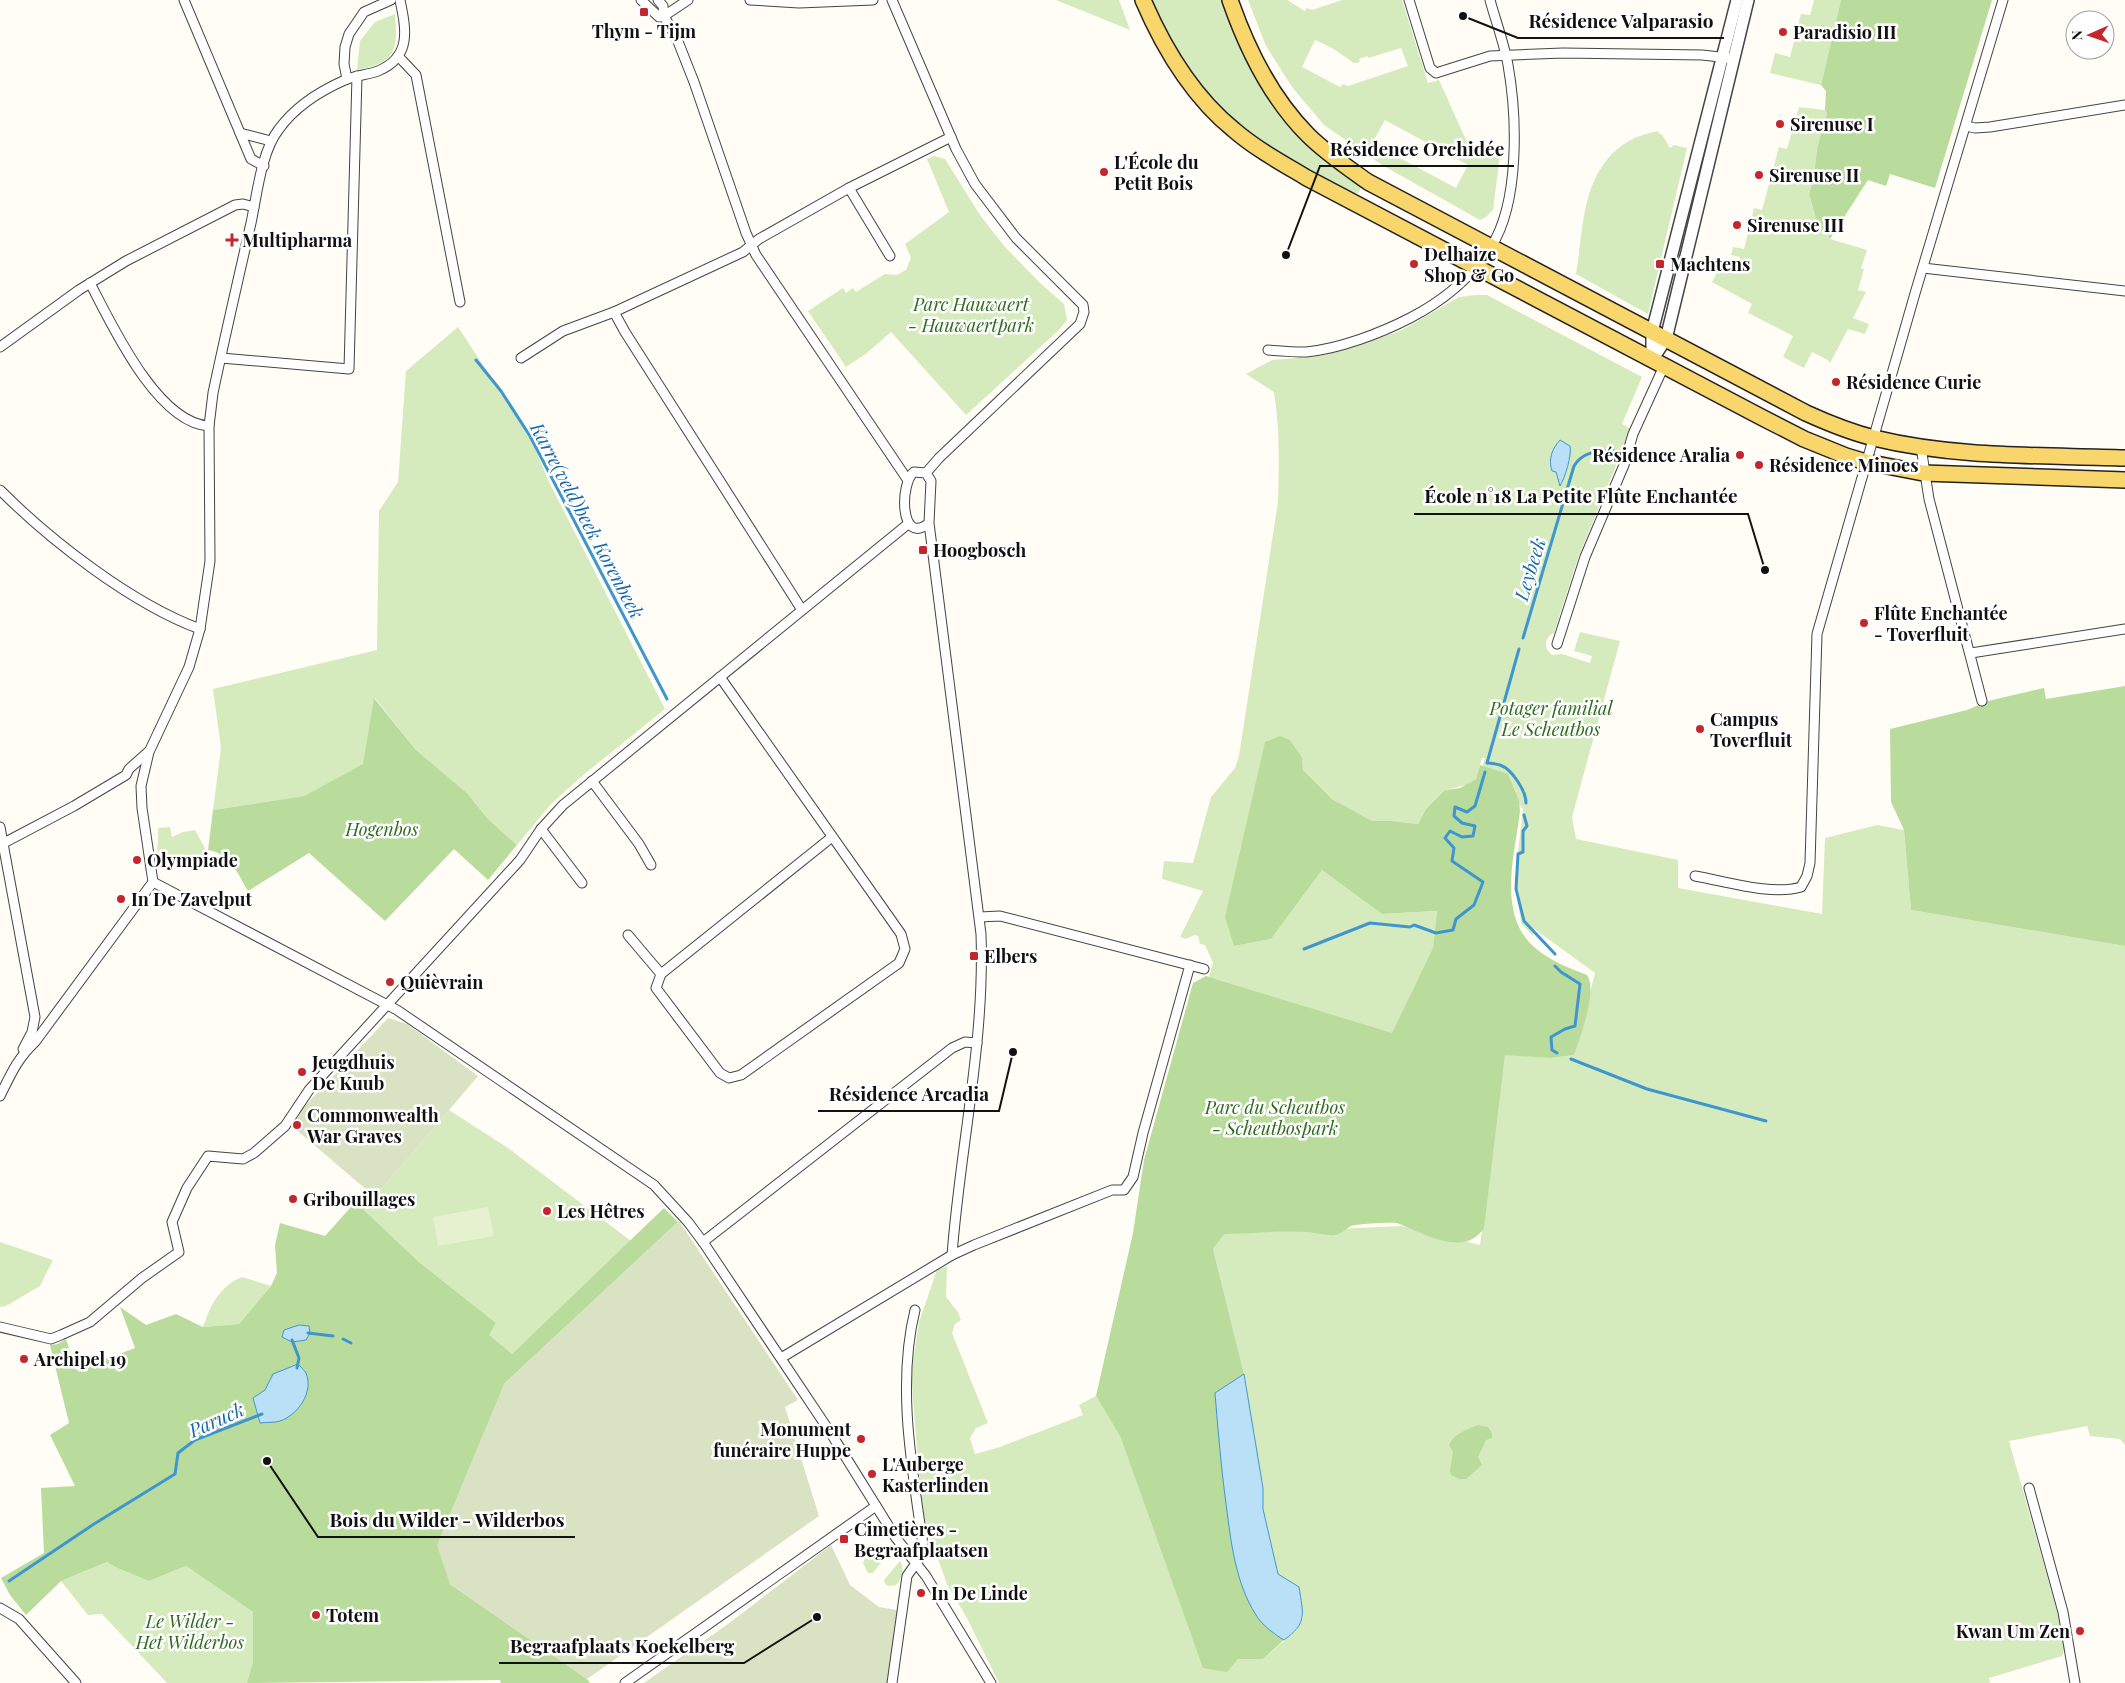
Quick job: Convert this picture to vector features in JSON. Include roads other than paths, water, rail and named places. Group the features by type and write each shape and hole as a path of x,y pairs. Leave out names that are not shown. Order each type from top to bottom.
{"main road":[{"path":"1143,0 1154,27 1176,66 1203,100 1233,130 1270,156 1307,178 1804,439 1866,462 1923,473 2125,480"},
{"path":"1230,0 1242,36 1285,108 1308,134 1338,161 1368,182 1806,413 1835,426 1873,438 1920,447 1957,452 2125,458"}],"street":[{"path":"184,0 252,159 264,166"},
{"path":"347,79 344,64 345,47 349,34 364,12 391,0"},
{"path":"0,1096 10,1072 22,1054 50,1022 153,882 140,786 148,752 189,667 200,630 210,561 209,426 221,358 254,207 272,141 278,130 298,108 347,79 377,72 398,56 403,48 406,33 400,0"},
{"path":"641,0 659,17 664,16 688,0"},
{"path":"655,13 658,0"},
{"path":"658,0 663,6 664,16 678,39 752,245 794,312 907,479 906,513 908,524"},
{"path":"750,0 799,3 872,0"},
{"path":"892,0 951,137 975,184 1016,238 1083,305 1084,312 1080,324 939,458 926,473"},
{"path":"1409,0 1430,68 1436,73 1490,56 1563,53 1702,55 1728,58"},
{"path":"1268,350 1307,352 1387,330 1429,308 1452,292 1491,248 1507,208 1513,175 1514,138 1512,102 1506,56 1490,0"},
{"path":"1557,644 1585,557 1624,465 1666,339 1708,167 1737,0"},
{"path":"1658,363 1652,332 1696,164 1728,58 1748,0"},
{"path":"1695,876 1775,891 1790,891 1801,887 1807,876 1810,863 1817,634 2003,0"},
{"path":"398,56 416,75 460,302"},
{"path":"221,358 349,368 357,76"},
{"path":"1966,126 1975,128 1990,127 2125,105"},
{"path":"240,133 272,141"},
{"path":"521,358 563,331 614,312 743,252 849,188 951,137"},
{"path":"1696,164 1708,167"},
{"path":"849,188 890,256"},
{"path":"0,347 90,283 126,261 235,206 243,204 254,207"},
{"path":"1923,268 2125,291"},
{"path":"90,283 140,372 154,391 173,410 191,422 209,426"},
{"path":"614,312 802,610"},
{"path":"1920,447 1928,499 1971,653 1982,701"},
{"path":"907,479 914,472 926,473"},
{"path":"926,473 931,481 929,523 980,917 981,991 978,1043 952,1255"},
{"path":"0,490 57,540 104,577 165,613 200,630"},
{"path":"908,524 920,528 929,523"},
{"path":"0,1327 51,1339 61,1335 90,1322 142,1278 179,1252 172,1222 187,1188 208,1156 243,1159 254,1153 285,1126 308,1090 520,860 541,829 564,805 908,524"},
{"path":"1971,653 2125,629"},
{"path":"720,677 901,934 905,949 899,963 741,1075 729,1078 720,1073 656,988 661,974 832,837"},
{"path":"2,844 74,806 126,775 129,769 148,752"},
{"path":"126,775 140,786"},
{"path":"592,781 639,844 651,865"},
{"path":"0,827 35,1017 32,1032 22,1054"},
{"path":"541,829 582,883"},
{"path":"153,882 388,1005 654,1184 703,1242 781,1358 896,1538 926,1576 991,1683"},
{"path":"980,917 1000,916 1204,969"},
{"path":"628,935 661,974"},
{"path":"781,1358 952,1255 1112,1190 1124,1190 1133,1177 1143,1133 1190,965"},
{"path":"35,1017 50,1022"},
{"path":"703,1242 952,1048 964,1042 978,1043"},
{"path":"0,1070 10,1072"},
{"path":"892,1683 907,1576 915,1562 924,1552 905,1382 910,1332 915,1310"},
{"path":"2030,1488 2063,1612 2076,1683"},
{"path":"626,1683 876,1506"},
{"path":"0,1608 19,1619 76,1683"}],"water":[{"path":"1560,440 1570,446 1570,455 1560,486 1556,472 1552,471 1550,462 1553,451"},
{"path":"299,1325 309,1326 310,1333 306,1340 292,1342 282,1337 284,1330"},
{"path":"298,1364 306,1373 308,1380 308,1388 303,1402 287,1418 278,1422 260,1423 253,1398 265,1390 273,1374"},
{"path":"1244,1374 1263,1488 1263,1509 1278,1574 1299,1587 1302,1604 1300,1623 1292,1634 1284,1640 1262,1622 1249,1602 1235,1561 1230,1532 1215,1393"}],"waterway":[{"name":"Karre(veld)beek Korenbeek","path":"476,360 501,391 530,436 667,699"},
{"name":"Leybeek","path":"1523,638 1574,466 1577,461 1591,453 1614,451"},
{"name":"Leybeek","path":"1487,763 1519,649"},
{"name":"Leybeek","path":"1488,763 1505,767 1514,776 1524,793 1526,803"},
{"name":"Leybeek","path":"1304,949 1370,923 1410,927 1414,925 1436,933 1453,930 1456,919 1474,905 1483,882 1452,861 1454,848 1445,838 1450,831 1462,837 1473,836 1475,826 1462,823 1454,816 1455,807 1467,812 1475,806 1485,772"},
{"name":"Leybeek","path":"1524,815 1527,826 1523,831 1523,852 1518,854 1516,889 1524,921 1555,954"},
{"path":"1555,966 1580,984 1575,1026 1551,1037 1552,1050 1557,1053"},
{"path":"1571,1059 1647,1089 1766,1121"},
{"name":"Paruck","path":"308,1333 333,1336"},
{"name":"Paruck","path":"343,1339 351,1343"},
{"name":"Paruck","path":"292,1340 299,1358 297,1368"},
{"name":"Paruck","path":"9,1581 94,1524 175,1474 178,1453 195,1440 262,1414"}],"place":[{"name":"Thym - Tijm","path":"644,12"},
{"name":"Résidence Valparasio","path":"1463,16"},
{"name":"Paradisio III","path":"1783,32"},
{"name":"Sirenuse I","path":"1780,124"},
{"name":"L'École du Petit Bois","path":"1104,172"},
{"name":"Sirenuse II","path":"1759,175"},
{"name":"Sirenuse III","path":"1737,225"},
{"name":"Multipharma","path":"232,240"},
{"name":"Résidence Orchidée","path":"1286,255"},
{"name":"Delhaize Shop & Go","path":"1414,264"},
{"name":"Machtens","path":"1660,264"},
{"name":"Résidence Curie","path":"1836,382"},
{"name":"Résidence Aralia","path":"1740,455"},
{"name":"Résidence Minoes","path":"1759,465"},
{"name":"Hoogbosch","path":"923,550"},
{"name":"École n°18 La Petite Flûte Enchantée","path":"1765,570"},
{"name":"Flûte Enchantée - Toverfluit","path":"1864,623"},
{"name":"Campus Toverfluit","path":"1700,729"},
{"name":"Olympiade","path":"137,860"},
{"name":"In De Zavelput","path":"121,899"},
{"name":"Elbers","path":"974,956"},
{"name":"Quièvrain","path":"390,982"},
{"name":"Résidence Arcadia","path":"1013,1052"},
{"name":"Jeugdhuis De Kuub","path":"302,1072"},
{"name":"Commonwealth War Graves","path":"297,1125"},
{"name":"Gribouillages","path":"293,1199"},
{"name":"Les Hêtres","path":"547,1211"},
{"name":"Archipel 19","path":"24,1359"},
{"name":"Monument funéraire Huppe","path":"861,1439"},
{"name":"Bois du Wilder - Wilderbos","path":"267,1461"},
{"name":"L'Auberge Kasterlinden","path":"872,1474"},
{"name":"Cimetières - Begraafplaatsen","path":"844,1539"},
{"name":"In De Linde","path":"921,1593"},
{"name":"Totem","path":"316,1615"},
{"name":"Begraafplaats Koekelberg","path":"817,1617"},
{"name":"Kwan Um Zen","path":"2080,1631"}],"park label":[{"name":"Parc Hauwaert - Hauwaertpark","path":"971,314"},
{"name":"Potager familial Le Scheutbos","path":"1551,718"},
{"name":"Hogenbos","path":"382,829"},
{"name":"Parc du Scheutbos - Scheutbospark","path":"1275,1117"},
{"name":"Le Wilder - Het Wilderbos","path":"190,1631"}]}
